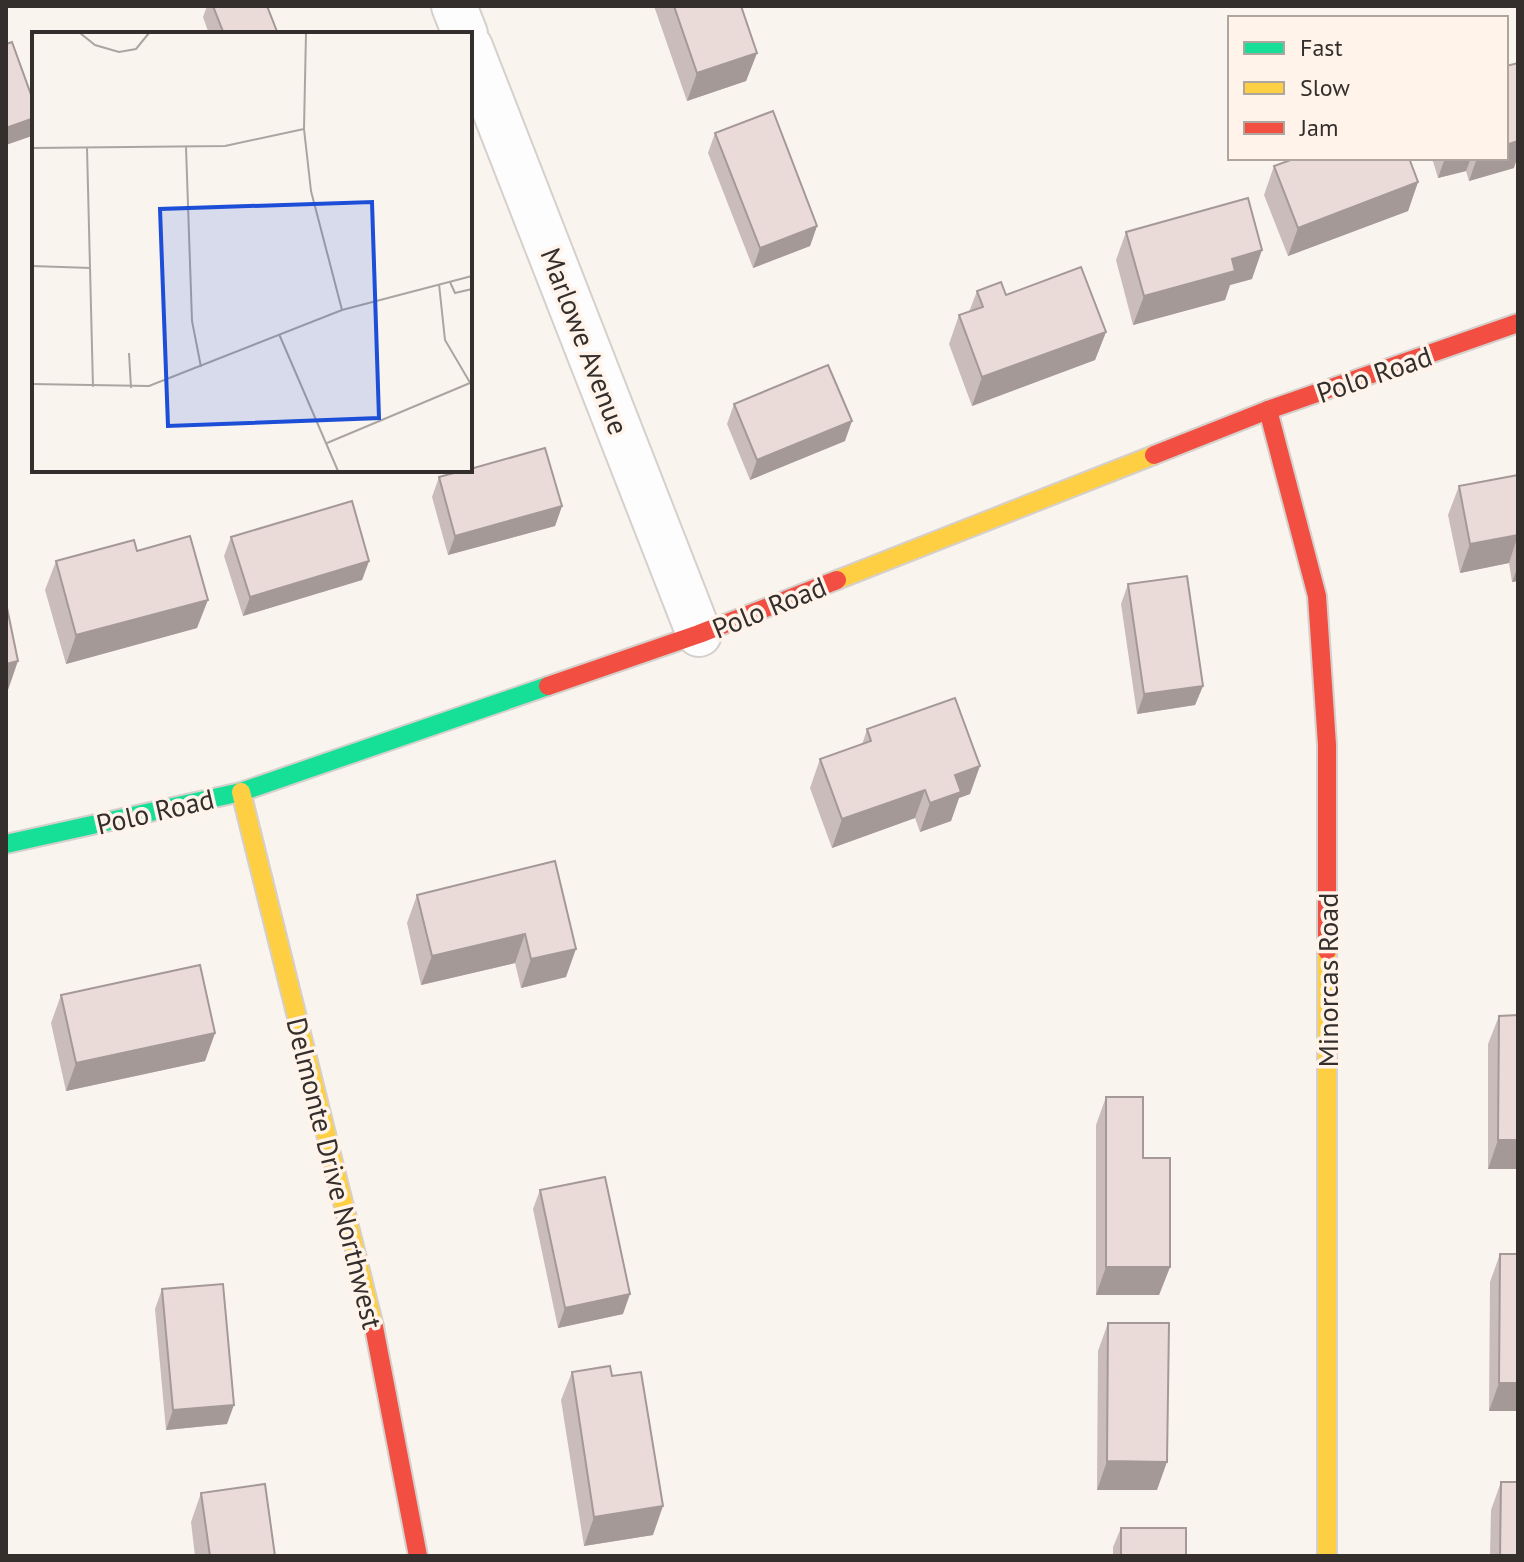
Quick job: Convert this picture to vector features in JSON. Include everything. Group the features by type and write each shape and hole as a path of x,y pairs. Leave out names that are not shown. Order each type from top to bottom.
{"street":[{"path":"454,6 464,32"},
{"name":"Marlowe Avenue","path":"472,52 699,634"},
{"name":"Polo Road","path":"6,844 241,792 699,634 1268,410 1518,323"},
{"name":"Minorcas Road","path":"1268,410 1317,596 1327,745 1327,1556"},
{"name":"Delmonte Drive Northwest","path":"241,792 374,1328 418,1556"}],"building":[{"path":"213,6 267,6 277,32 223,32"},
{"path":"674,6 741,6 757,53 697,73"},
{"path":"12,42 32,97 32,119 6,128 6,44"},
{"path":"1518,63 1518,141 1508,144 1508,66"},
{"path":"773,111 817,226 760,248 715,133"},
{"path":"1290,160 1410,160 1418,182 1298,228 1274,166"},
{"path":"1248,198 1262,250 1232,259 1235,271 1144,296 1126,232"},
{"path":"1081,267 1106,332 982,377 959,315 983,307 977,291 1001,282 1006,295"},
{"path":"828,365 852,421 757,460 734,404"},
{"path":"545,448 562,506 455,536 439,477 472,472 472,468"},
{"path":"1518,475 1518,535 1470,544 1459,486"},
{"path":"352,501 369,561 250,597 231,537"},
{"path":"190,536 208,600 76,635 56,561 134,540 137,551"},
{"path":"1187,576 1203,686 1144,694 1128,584"},
{"path":"6,603 18,661 6,664"},
{"path":"955,698 980,766 955,775 961,792 930,803 925,790 842,819 820,759 871,741 867,729"},
{"path":"555,861 576,949 531,959 525,934 432,956 417,895"},
{"path":"200,965 215,1033 76,1063 61,995"},
{"path":"1518,1015 1518,1140 1498,1140 1499,1016"},
{"path":"1106,1097 1143,1097 1143,1158 1170,1158 1170,1267 1106,1267"},
{"path":"605,1177 630,1294 565,1308 540,1190"},
{"path":"1500,1254 1518,1254 1518,1383 1499,1383"},
{"path":"223,1284 234,1405 173,1410 162,1289"},
{"path":"1108,1323 1169,1323 1167,1462 1107,1461"},
{"path":"610,1366 612,1376 641,1372 663,1506 594,1517 572,1372"},
{"path":"1501,1482 1518,1482 1518,1556 1500,1556"},
{"path":"265,1484 275,1556 210,1556 201,1493"},
{"path":"1121,1528 1186,1528 1186,1556 1121,1556"}],"traffic: fast":[{"path":"6,844 241,792 548,686"}],"traffic: slow":[{"path":"837,580 1154,455"},
{"path":"241,792 374,1327"},
{"path":"1327,951 1327,1556"}],"traffic: jam":[{"path":"1154,455 1268,410 1518,323"},
{"path":"1268,410 1317,596 1327,745 1327,951"},
{"path":"548,686 699,634 837,580"},
{"path":"374,1327 418,1556"}]}
